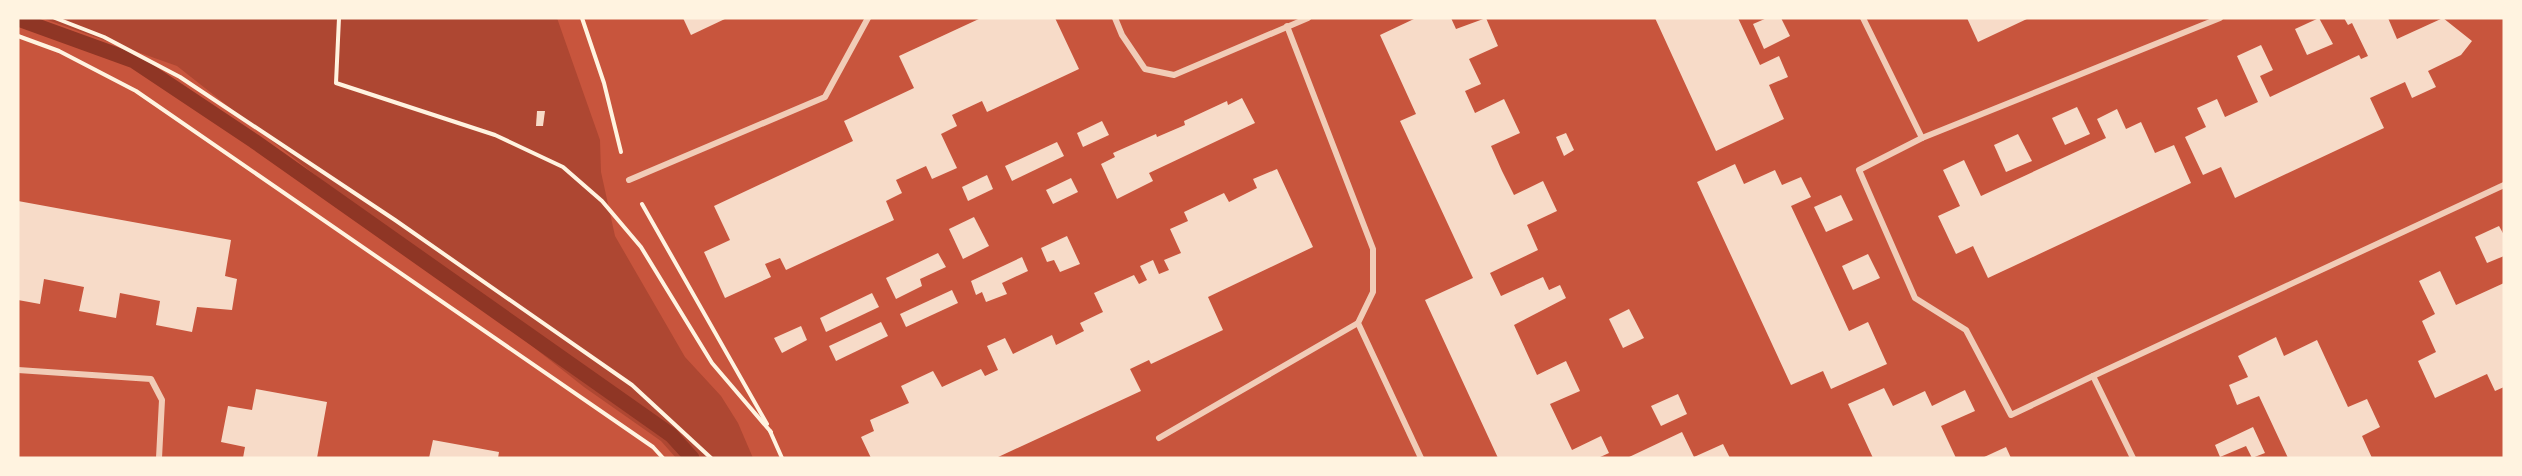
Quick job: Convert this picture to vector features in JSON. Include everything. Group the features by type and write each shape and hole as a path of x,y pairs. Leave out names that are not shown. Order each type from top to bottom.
{"street":[{"path":"629,180 825,97 868,18"},
{"path":"1115,18 1122,35 1145,69 1174,75 1308,18"},
{"path":"1863,18 1922,138"},
{"path":"2220,18 1922,138 1859,170 1915,298 1966,330 2011,415 2504,185"},
{"path":"1159,438 1358,322 1373,292 1373,249 1287,26"},
{"path":"1358,322 1421,458"},
{"path":"18,370 151,380 162,400 159,458"},
{"path":"2093,376 2133,458"}],"path":[{"path":"55,18 104,37 180,77 395,219 632,385 711,458"},
{"path":"339,18 336,83 495,135 563,167 602,201 641,247 712,363 771,432"},
{"path":"582,18 604,83 629,180 771,432 782,458"},
{"path":"18,36 59,51 136,91 653,447 663,458"}],"shaded area":[{"path":"42,18 557,18 600,140 601,172 615,236 685,357 721,396 738,423 753,458 676,458 661,441 584,387 177,66"}],"building":[{"path":"683,18 727,18 691,35"},
{"path":"981,18 1055,18 1079,69 987,112 982,101 952,115 957,126 941,134 957,168 932,179 926,166 896,180 902,193 886,201 894,220 786,270 780,258 765,264 771,277 725,298 704,252 730,240 714,206 853,141 844,121 914,88 899,56"},
{"path":"1416,18 1451,18 1456,29 1486,18 1498,46 1469,59 1481,84 1465,91 1475,113 1504,99 1520,133 1491,146 1502,171 1514,195 1543,181 1557,211 1527,225 1538,250 1490,273 1501,296 1543,277 1549,290 1560,285 1566,298 1514,325 1537,375 1566,361 1580,391 1550,404 1572,450 1601,436 1609,453 1598,458 1498,458 1425,300 1473,278 1400,121 1416,114 1380,35"},
{"path":"1655,18 1738,18 1760,65 1779,56 1788,77 1769,85 1784,119 1716,151"},
{"path":"1767,18 1781,18 1790,36 1764,49 1753,24"},
{"path":"1967,18 2029,18 1978,42"},
{"path":"2319,18 2333,44 2307,55 2295,29"},
{"path":"2344,18 2388,18 2397,39 2443,18 2472,41 2461,55 2428,71 2436,87 2412,98 2405,82 2370,98 2384,128 2235,198 2221,167 2203,175 2185,137 2206,127 2197,108 2217,99 2225,117 2258,102 2237,56 2261,45 2273,70 2260,76 2270,97 2359,55 2361,59 2368,56 2352,23 2348,25"},
{"path":"1242,98 1255,123 1149,173 1153,181 1117,199 1101,164 1115,157 1113,153 1156,134 1157,137 1185,125 1184,121 1227,101 1228,105"},
{"path":"2077,107 2090,134 2065,145 2052,118"},
{"path":"2117,109 2126,129 2141,122 2155,153 2174,145 2191,183 1988,278 1973,246 1956,254 1938,216 1960,206 1943,170 1964,160 1981,196 2106,138 2097,119"},
{"path":"537,111 545,111 543,126 536,126"},
{"path":"1102,121 1109,135 1083,147 1077,133"},
{"path":"1566,133 1574,150 1564,156 1556,137"},
{"path":"2018,134 2032,161 2006,172 1994,145"},
{"path":"1057,142 1064,156 1012,181 1005,166"},
{"path":"1735,164 1744,184 1775,170 1782,185 1801,177 1811,197 1791,206 1849,331 1868,322 1887,364 1831,389 1823,371 1791,385 1697,182"},
{"path":"1277,169 1313,247 1208,297 1223,330 1151,364 1149,360 1130,369 1141,391 996,458 871,458 861,437 874,431 870,420 909,403 901,386 933,371 942,387 981,369 985,376 998,370 987,346 1005,338 1013,354 1052,335 1056,345 1084,331 1080,323 1103,312 1094,293 1134,275 1139,284 1147,280 1140,266 1153,260 1159,274 1169,270 1164,260 1181,253 1170,229 1188,221 1184,212 1224,193 1229,202 1257,188 1253,179"},
{"path":"987,175 993,189 968,201 962,187"},
{"path":"1071,178 1078,192 1053,204 1046,190"},
{"path":"1841,195 1853,220 1826,232 1814,207"},
{"path":"18,201 231,240 225,276 237,279 232,310 197,307 192,332 156,325 160,301 120,293 116,318 79,311 84,287 44,279 40,304 18,300"},
{"path":"974,217 989,246 963,259 949,229"},
{"path":"2499,226 2504,235 2504,256 2487,263 2475,237"},
{"path":"1067,236 1080,264 1060,272 1054,260 1047,262 1041,248"},
{"path":"938,253 946,267 920,279 922,286 896,299 886,278"},
{"path":"1868,254 1880,278 1853,290 1842,266"},
{"path":"1022,257 1028,271 1002,283 1007,294 986,302 982,292 976,295 971,281"},
{"path":"2440,271 2456,305 2504,283 2504,387 2495,391 2487,374 2435,398 2418,361 2436,352 2422,321 2435,314 2419,281"},
{"path":"952,290 958,303 906,327 900,314"},
{"path":"872,293 879,307 826,332 820,318"},
{"path":"1629,309 1644,338 1623,348 1609,319"},
{"path":"881,322 888,336 836,361 829,346"},
{"path":"801,326 807,340 782,353 774,338"},
{"path":"2276,337 2284,356 2317,340 2348,407 2367,399 2380,427 2362,436 2372,458 2288,458 2259,396 2237,405 2229,385 2248,377 2238,356"},
{"path":"1884,388 1893,406 1925,391 1932,406 1965,390 1975,411 1941,426 1956,458 1873,458 1848,404"},
{"path":"256,389 327,402 317,458 243,458 245,447 221,442 228,406 252,410"},
{"path":"1678,394 1687,414 1661,426 1651,406"},
{"path":"2253,427 2265,453 2252,458 2246,446 2220,457 2215,445"},
{"path":"1682,432 1694,457 1723,444 1730,458 1627,458"},
{"path":"433,440 499,452 498,458 429,458"},
{"path":"2006,447 2011,458 1982,458"}],"waterway":[{"path":"18,19 134,61 254,141 671,435 692,458"}]}
